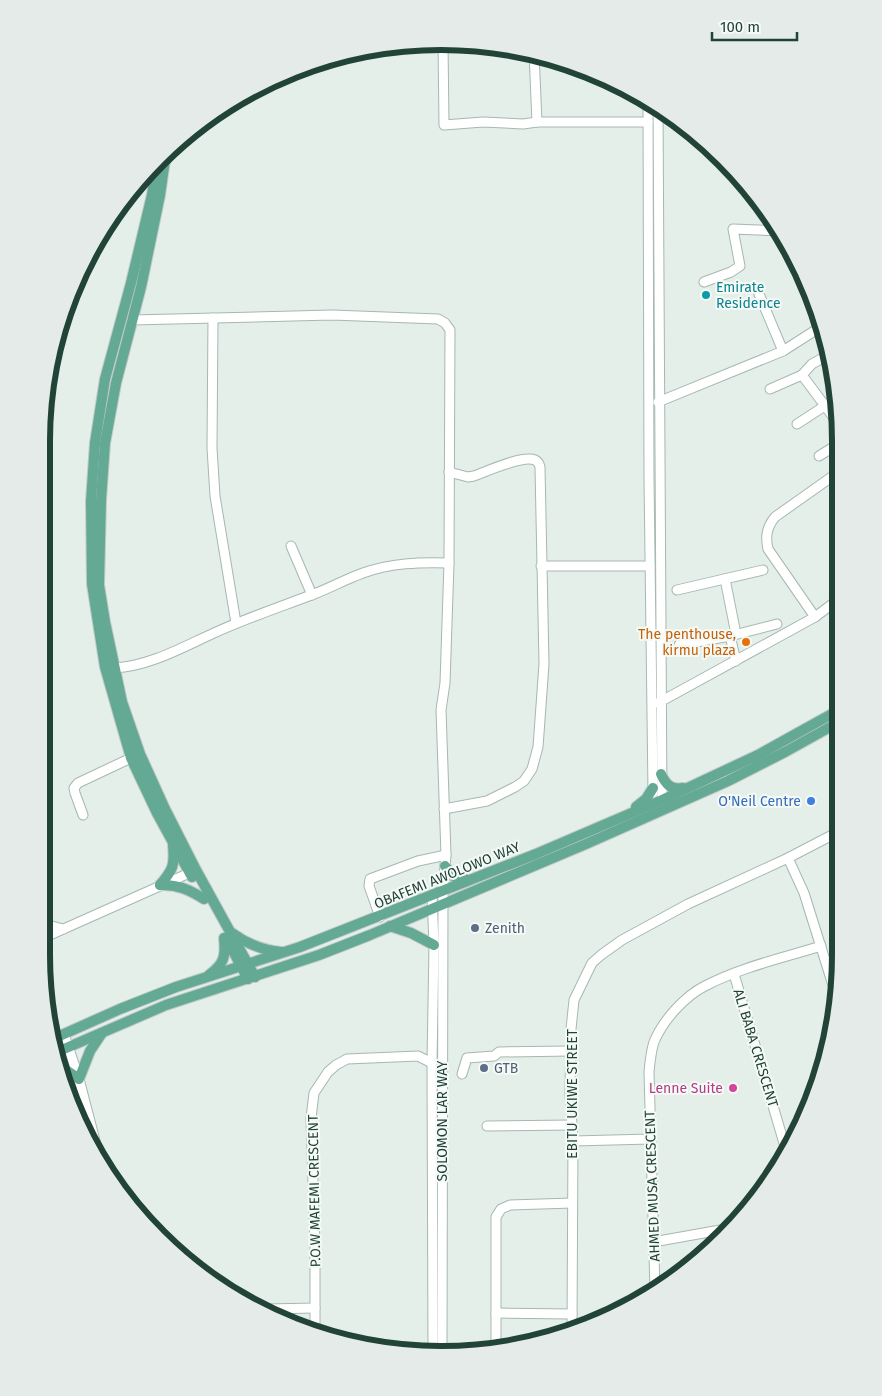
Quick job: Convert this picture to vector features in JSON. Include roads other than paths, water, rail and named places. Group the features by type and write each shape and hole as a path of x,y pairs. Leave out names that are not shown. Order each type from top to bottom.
{"main road":[{"path":"164,166 160,195 116,383 106,443 92,584 105,667 131,758 157,813 173,842 193,871 252,978"},
{"path":"155,175 133,276 105,379 95,444 91,501 95,565 122,702 140,754 204,899 227,933 270,951 287,952"},
{"name":"OBAFEMI AWOLOWO WAY","path":"60,1036 141,1000 287,952 536,854 758,755 832,714"},
{"name":"OBAFEMI AWOLOWO WAY","path":"62,1050 166,1006 319,955 434,908 658,812 757,767 832,726"},
{"path":"661,774 670,787 678,789 687,788"},
{"path":"621,817 646,799 654,788"},
{"path":"160,885 171,872 174,863 173,842"},
{"path":"446,861 453,876 468,880"},
{"path":"160,885 172,884 180,886 204,899"},
{"path":"390,926 411,933 434,946"},
{"path":"208,977 218,968 223,960 226,951 227,933"},
{"path":"68,1070 79,1079 90,1051 103,1032"}],"street":[{"path":"443,50 444,125 482,122 523,124 537,122 648,122"},
{"path":"534,61 537,122"},
{"path":"648,110 650,566 661,774 657,801"},
{"path":"658,116 658,402 654,788 658,812"},
{"path":"704,282 731,272 740,266 733,229 770,231"},
{"path":"759,294 784,351"},
{"name":"SOLOMON LAR WAY","path":"132,320 332,316 441,320 450,330 449,563 445,683 441,710 446,861 443,890 442,1346"},
{"path":"213,318 212,448 215,496 236,623"},
{"path":"658,402 784,351 816,330"},
{"path":"770,389 802,375 812,364 823,358"},
{"path":"802,375 831,414"},
{"path":"797,424 830,403"},
{"path":"819,456 832,448"},
{"path":"444,809 487,801 502,795 524,780 532,769 538,747 544,664 540,466 535,460 528,460 518,461 474,476 448,472"},
{"path":"815,617 768,549 765,538 769,524 776,517 832,477"},
{"path":"291,546 312,595"},
{"path":"114,668 130,667 158,657 236,623 312,595 362,573 394,564 420,562 449,563"},
{"path":"542,566 650,566"},
{"path":"677,590 763,570"},
{"path":"725,579 736,661"},
{"path":"656,704 815,617 832,604"},
{"path":"680,645 777,624"},
{"path":"83,814 74,788 78,783 131,758"},
{"name":"EBITU UKIWE STREET","path":"572,1323 573,1141 570,1094 571,1051 574,1000 592,964 622,940 688,904 788,858 832,835"},
{"path":"788,858 804,893 831,979"},
{"path":"380,917 369,886 370,879 418,861 446,861"},
{"path":"50,933 64,929 193,871"},
{"name":"SOLOMON LAR WAY","path":"432,895 434,908 432,1040 433,1346"},
{"path":"50,925 64,929"},
{"name":"AHMED MUSA CRESCENT","path":"655,1282 649,1072 651,1053 655,1041 662,1027 687,999 704,986 734,974 821,946"},
{"name":"ALI BABA CRESCENT","path":"734,974 784,1143"},
{"path":"60,1036 69,1046 91,1129"},
{"path":"418,1056 423,1053 432,1040"},
{"path":"462,1074 467,1058 494,1056 499,1052 571,1051"},
{"name":"P.O.W MAFEMI CRESCENT","path":"316,1325 316,1247 311,1118 314,1093 328,1072 336,1064 348,1059 418,1056 432,1063"},
{"path":"487,1126 572,1126"},
{"path":"573,1141 651,1139"},
{"path":"496,1342 496,1217 501,1209 510,1205 572,1202"},
{"path":"654,1242 717,1231"},
{"path":"275,1309 315,1308"},
{"path":"496,1313 572,1314"}],"place":[{"name":"Emirate Residence","path":"706,295"},
{"name":"The penthouse, kirmu plaza","path":"746,642"},
{"name":"O'Neil Centre","path":"811,801"},
{"name":"Zenith","path":"475,928"},
{"name":"GTB","path":"484,1068"},
{"name":"Lenne Suite","path":"733,1088"}]}
